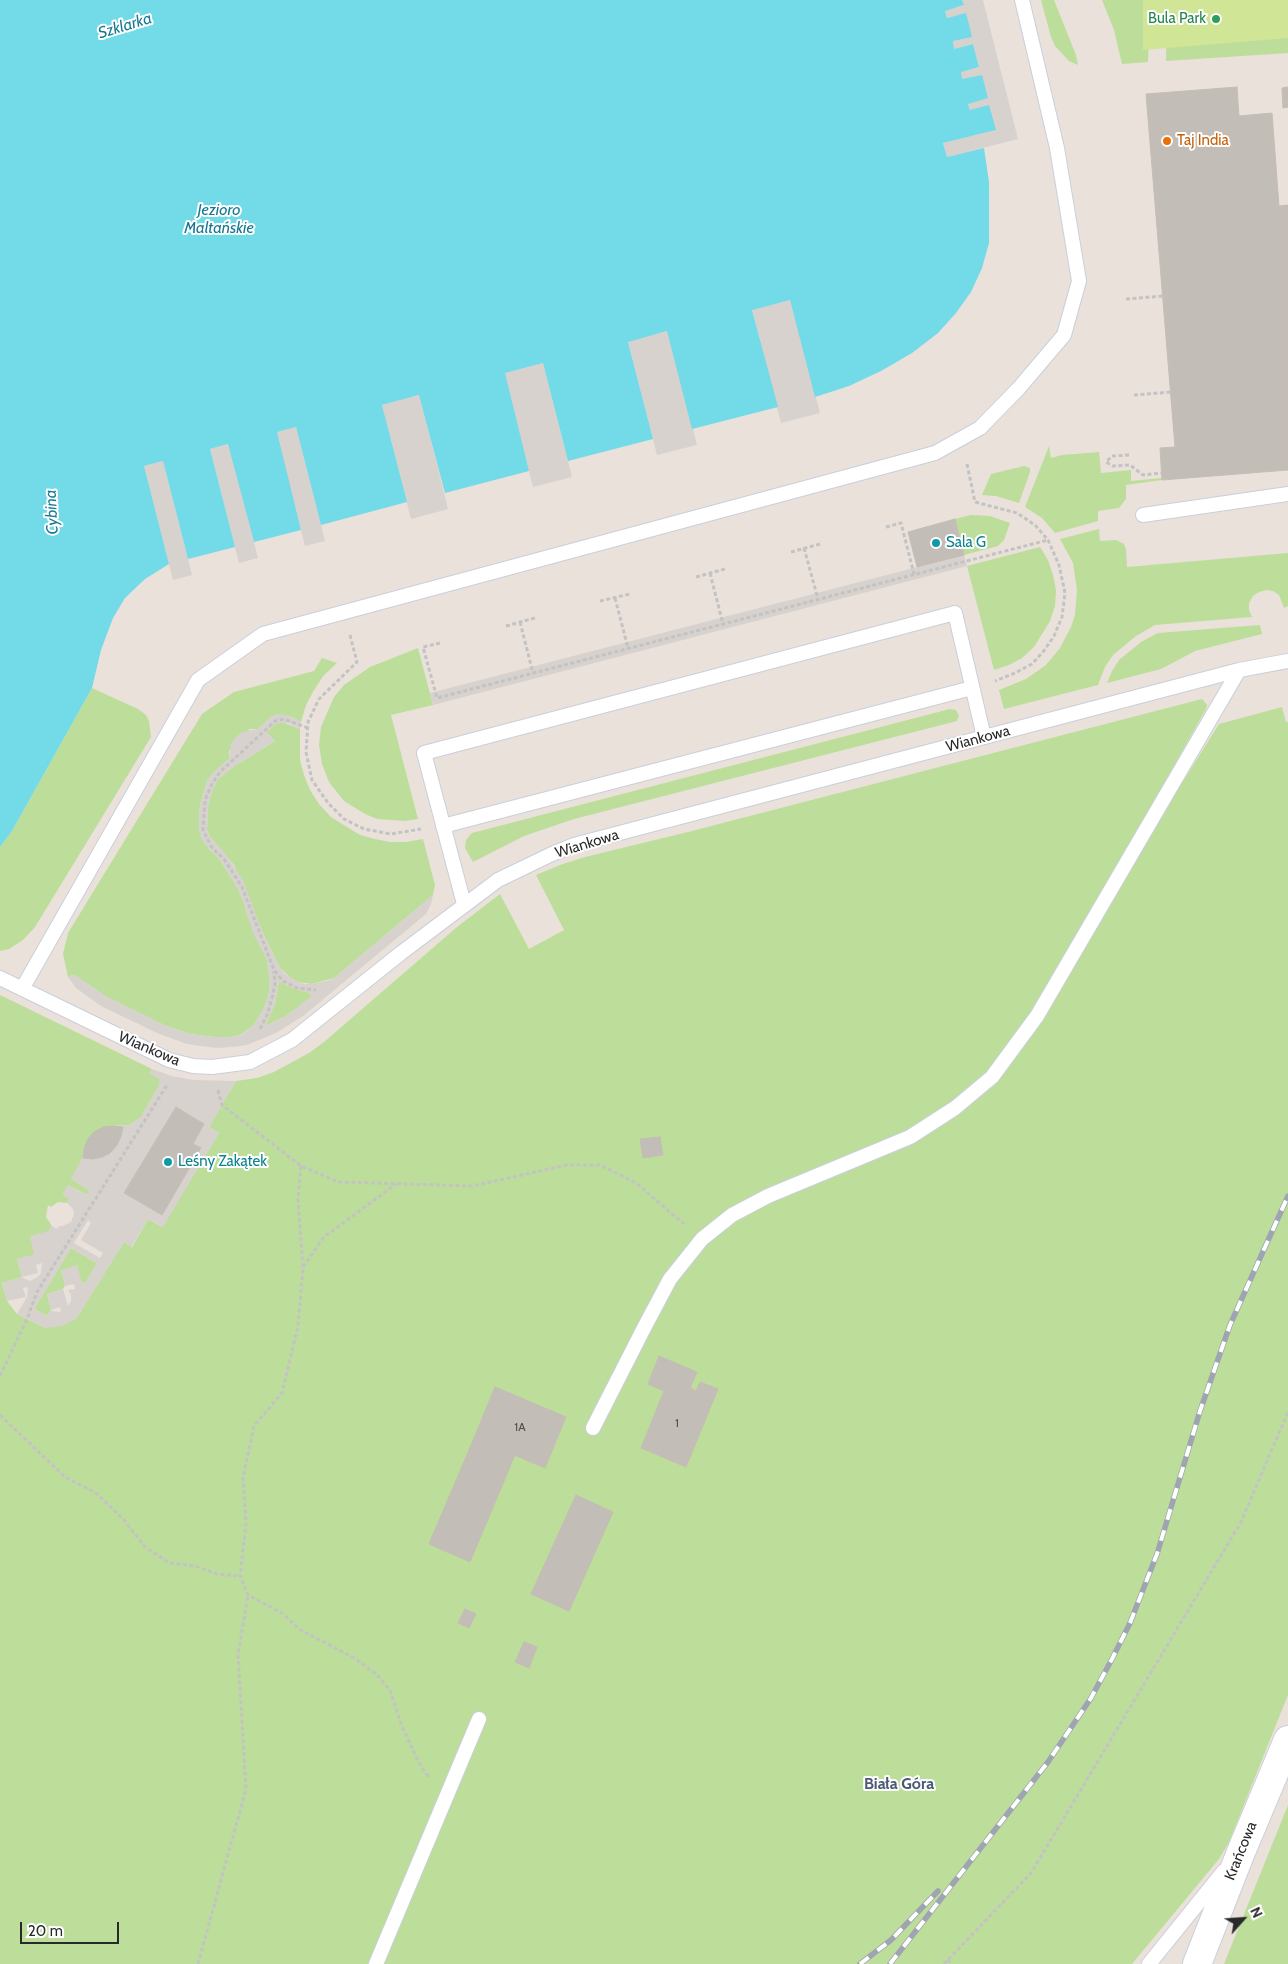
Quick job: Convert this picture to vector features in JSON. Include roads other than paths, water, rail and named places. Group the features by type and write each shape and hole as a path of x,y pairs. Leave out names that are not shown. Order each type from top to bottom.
{"street":[{"name":"Krańcowa","path":"1197,1964 1288,1740"}],"lane":[{"path":"22,990 198,680 263,634 935,453 980,428 1019,388 1064,335 1079,281 1057,148 1022,0"},
{"path":"1143,515 1288,494"},
{"path":"464,904 424,753 955,613 984,738"},
{"name":"Wiankowa","path":"1239,670 1288,652"},
{"name":"Wiankowa","path":"0,978 169,1060 193,1066 212,1067 250,1062 292,1040 464,904 498,880 520,868 574,845 1239,670 1288,661"},
{"path":"594,1428 670,1279 702,1239 732,1215 768,1196 910,1137 955,1108 992,1076 1037,1016 1239,670"},
{"path":"443,826 972,688"},
{"path":"376,1964 479,1719"},
{"path":"1149,1964 1241,1852"}],"water":[{"name":"Jezioro Maltańskie","path":"0,0 962,0 964,5 945,11 947,18 966,13 972,37 953,41 954,49 973,44 979,67 961,72 962,79 982,75 988,98 968,104 970,110 989,105 996,130 943,143 947,157 984,148 989,182 989,243 982,268 971,292 938,333 912,353 881,371 849,386 815,397 790,300 752,310 778,407 692,429 667,331 628,342 653,439 568,461 543,363 505,373 529,471 445,493 419,395 382,405 407,502 321,525 296,427 277,432 301,530 254,542 228,444 210,449 235,547 188,559 163,461 144,466 169,564 145,579 125,598 113,618 101,650 92,688 12,831 0,847"}],"railway":[{"path":"890,1964 1048,1762 1091,1698 1112,1659 1130,1623 1157,1554 1200,1411 1230,1325 1288,1196"},
{"path":"860,1964 891,1940 938,1891"}],"place":[{"name":"Bula Park","path":"1216,19"},
{"name":"Taj India","path":"1167,141"},
{"name":"Sala G","path":"936,543"},
{"name":"Leśny Zakątek","path":"168,1162"}],"district":[{"name":"Biała Góra","path":"899,1784"}],"water label":[{"name":"Szklarka","path":"125,26"},
{"name":"Cybina","path":"52,512"}]}
